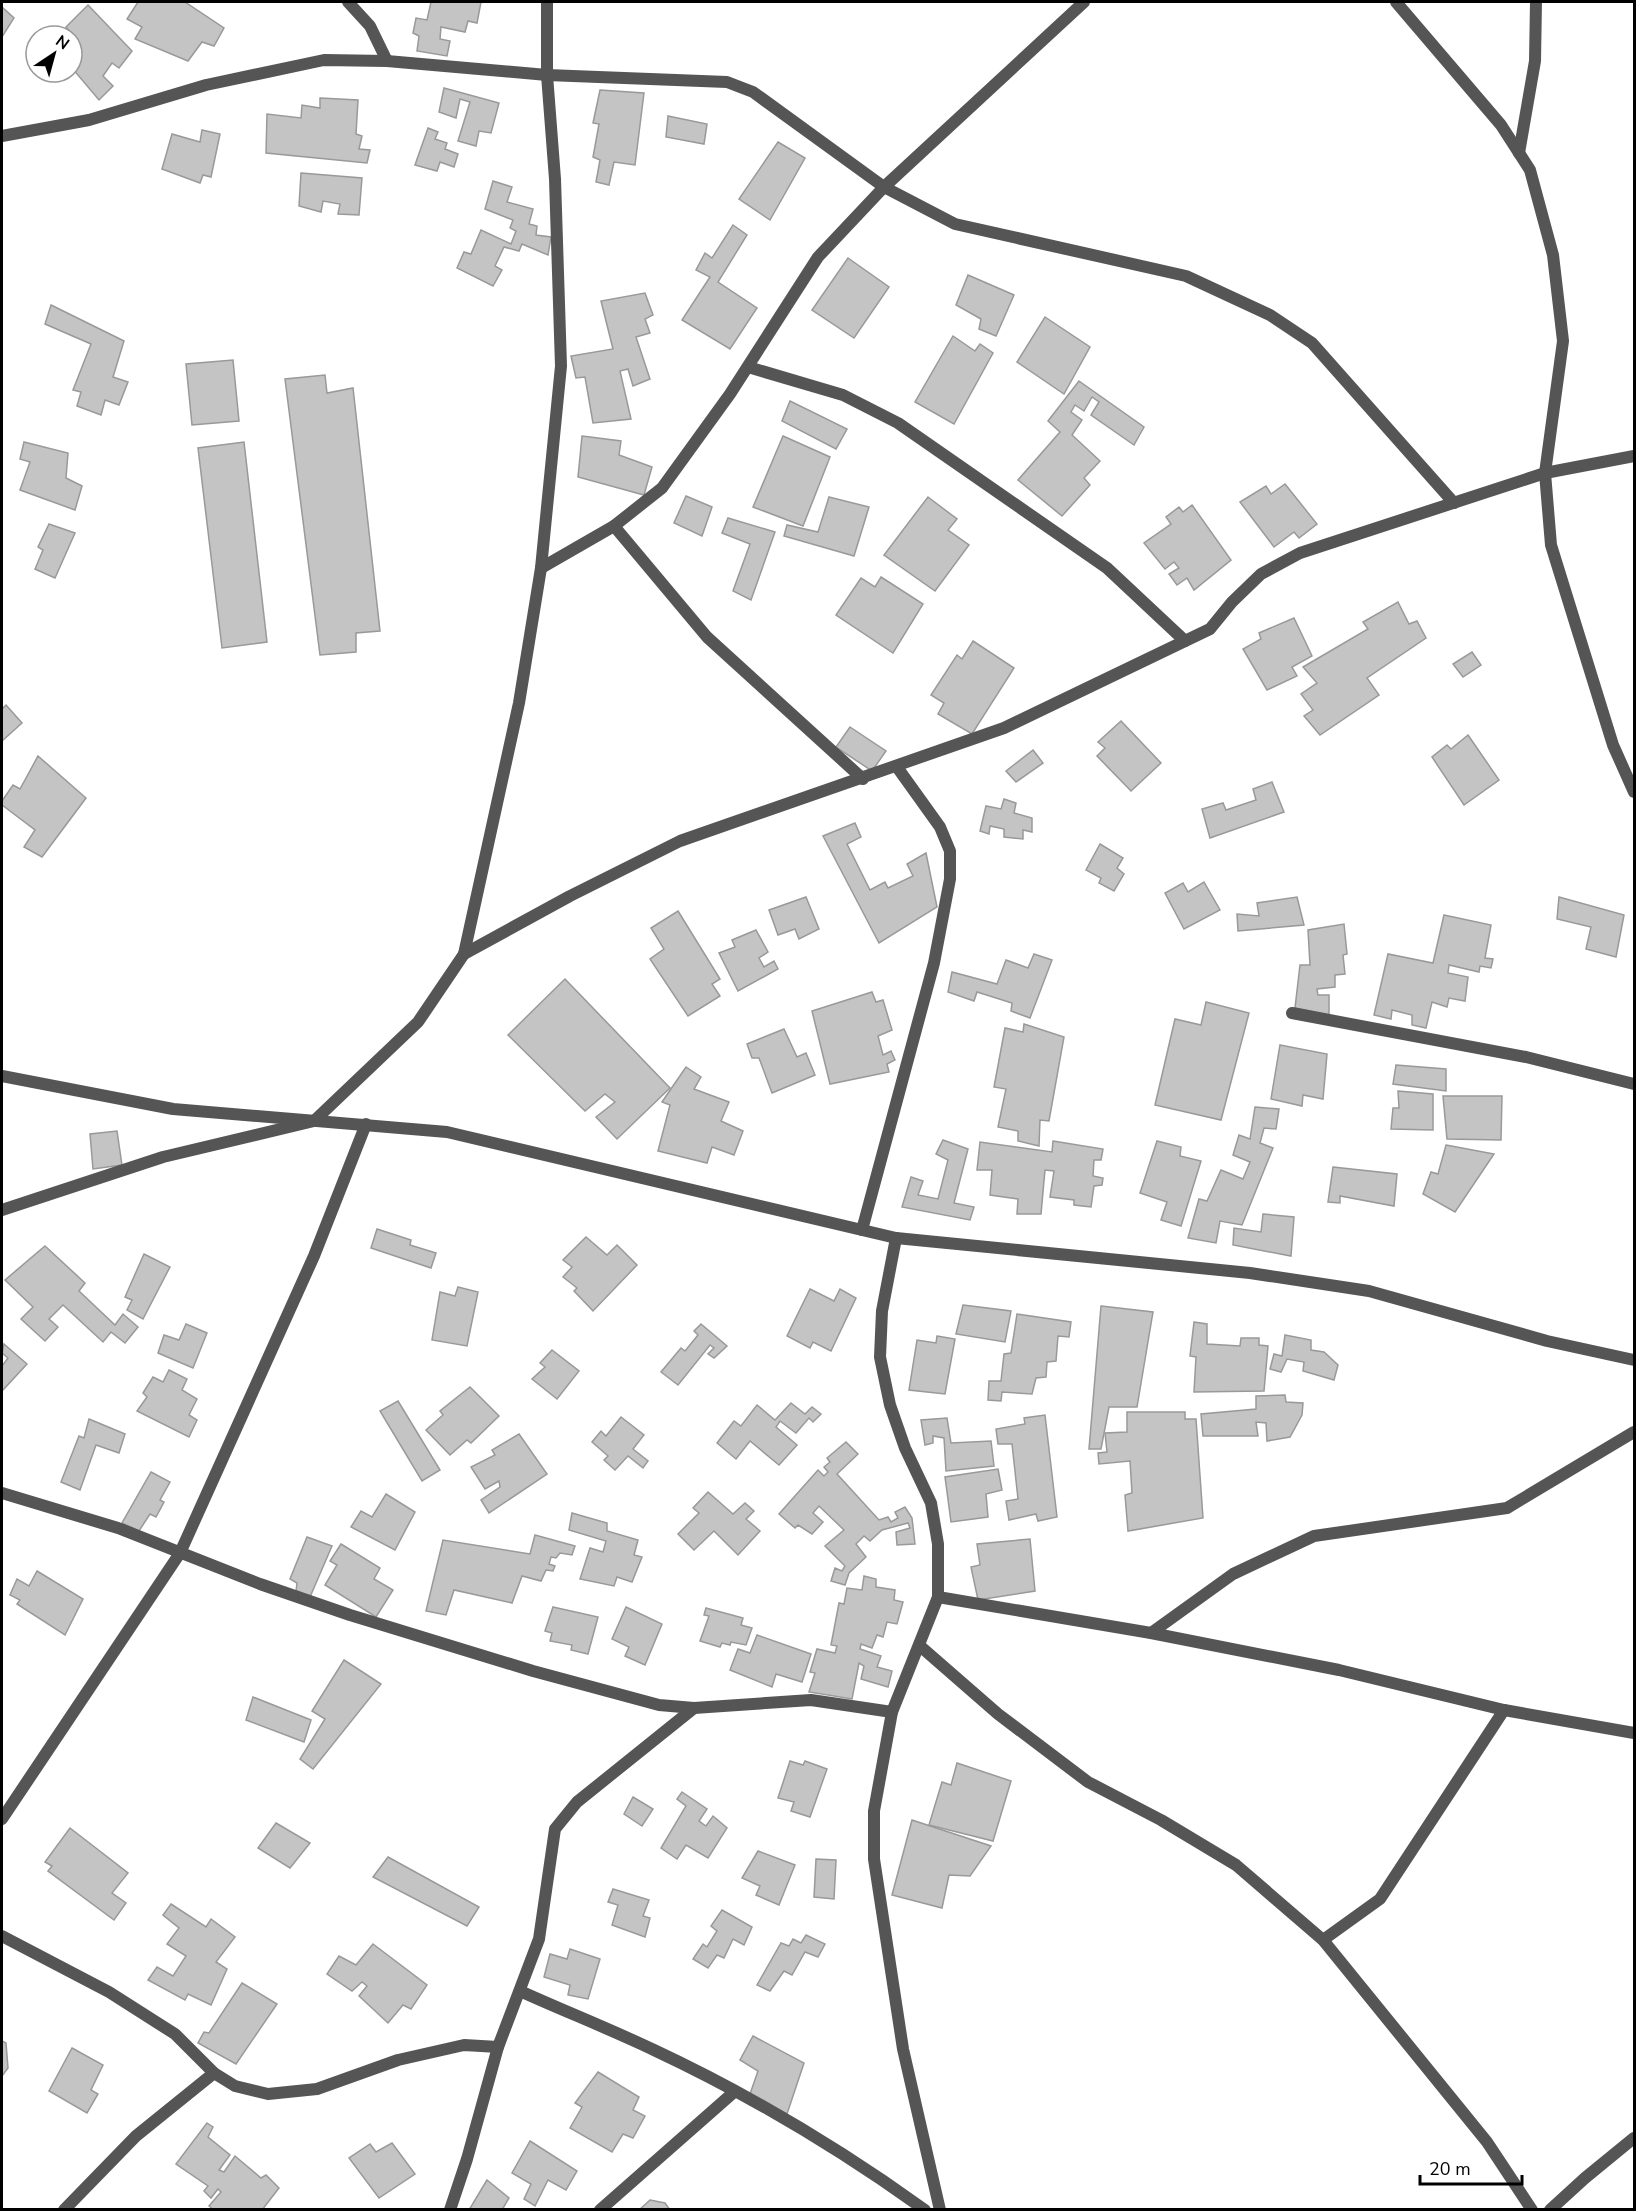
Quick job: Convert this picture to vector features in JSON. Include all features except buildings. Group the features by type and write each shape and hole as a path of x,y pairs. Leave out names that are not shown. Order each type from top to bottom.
{"street":[{"path":"348,2 370,26 387,61"},
{"path":"2,1210 164,1157 314,1121 418,1022 464,954 519,704 541,568 561,366 555,179 547,75 546,2"},
{"path":"541,568 614,526 662,488 748,367 818,257 884,187 1084,2"},
{"path":"1396,2 1502,125 1530,170 1553,255 1563,341 1545,473 1551,545 1613,745 1635,792"},
{"path":"1519,153 1534,61 1536,2"},
{"path":"2,136 89,120 206,85 324,60 387,61 547,75 727,82 753,92 884,187 955,224 1186,276 1270,315 1312,344 1454,503"},
{"path":"748,367 843,396 898,423 1107,568 1185,641"},
{"path":"464,954 680,841 1004,728 1210,629 1232,602 1261,573 1300,553 1545,473 1635,456"},
{"path":"614,526 707,637 862,779"},
{"path":"862,1230 934,963 950,879 950,851 940,827 897,767"},
{"path":"1292,1013 1526,1058 1635,1084"},
{"path":"2,1076 173,1109 447,1132 896,1238 1250,1273 1368,1291 1547,1341 1635,1360"},
{"path":"2,1819 180,1553 314,1256 366,1124"},
{"path":"896,1238 882,1311 880,1357 890,1405 905,1448 931,1503 938,1544 938,1597 892,1712 874,1811 874,1860 903,2049 940,2210"},
{"path":"1151,1633 1233,1574 1314,1536 1507,1508 1635,1432"},
{"path":"2,1493 118,1528 350,1615 532,1671 659,1705 694,1708 811,1700 892,1712"},
{"path":"938,1597 1151,1633 1339,1670 1504,1710 1635,1733"},
{"path":"920,1646 998,1714 1088,1782 1161,1820 1236,1865 1323,1940 1486,2142 1532,2210"},
{"path":"450,2210 467,2159 498,2046 538,1939 555,1829 577,1802 694,1708"},
{"path":"1323,1940 1380,1899 1504,1710"},
{"path":"2,1936 109,1992 175,2034 214,2073 235,2086 268,2094 317,2089 398,2060 464,2045 498,2046"},
{"path":"520,1991 655,2051 734,2092 883,2179 925,2210"},
{"path":"64,2210 136,2136 214,2073"},
{"path":"600,2210 734,2092"},
{"path":"1550,2210 1635,2138"}]}
